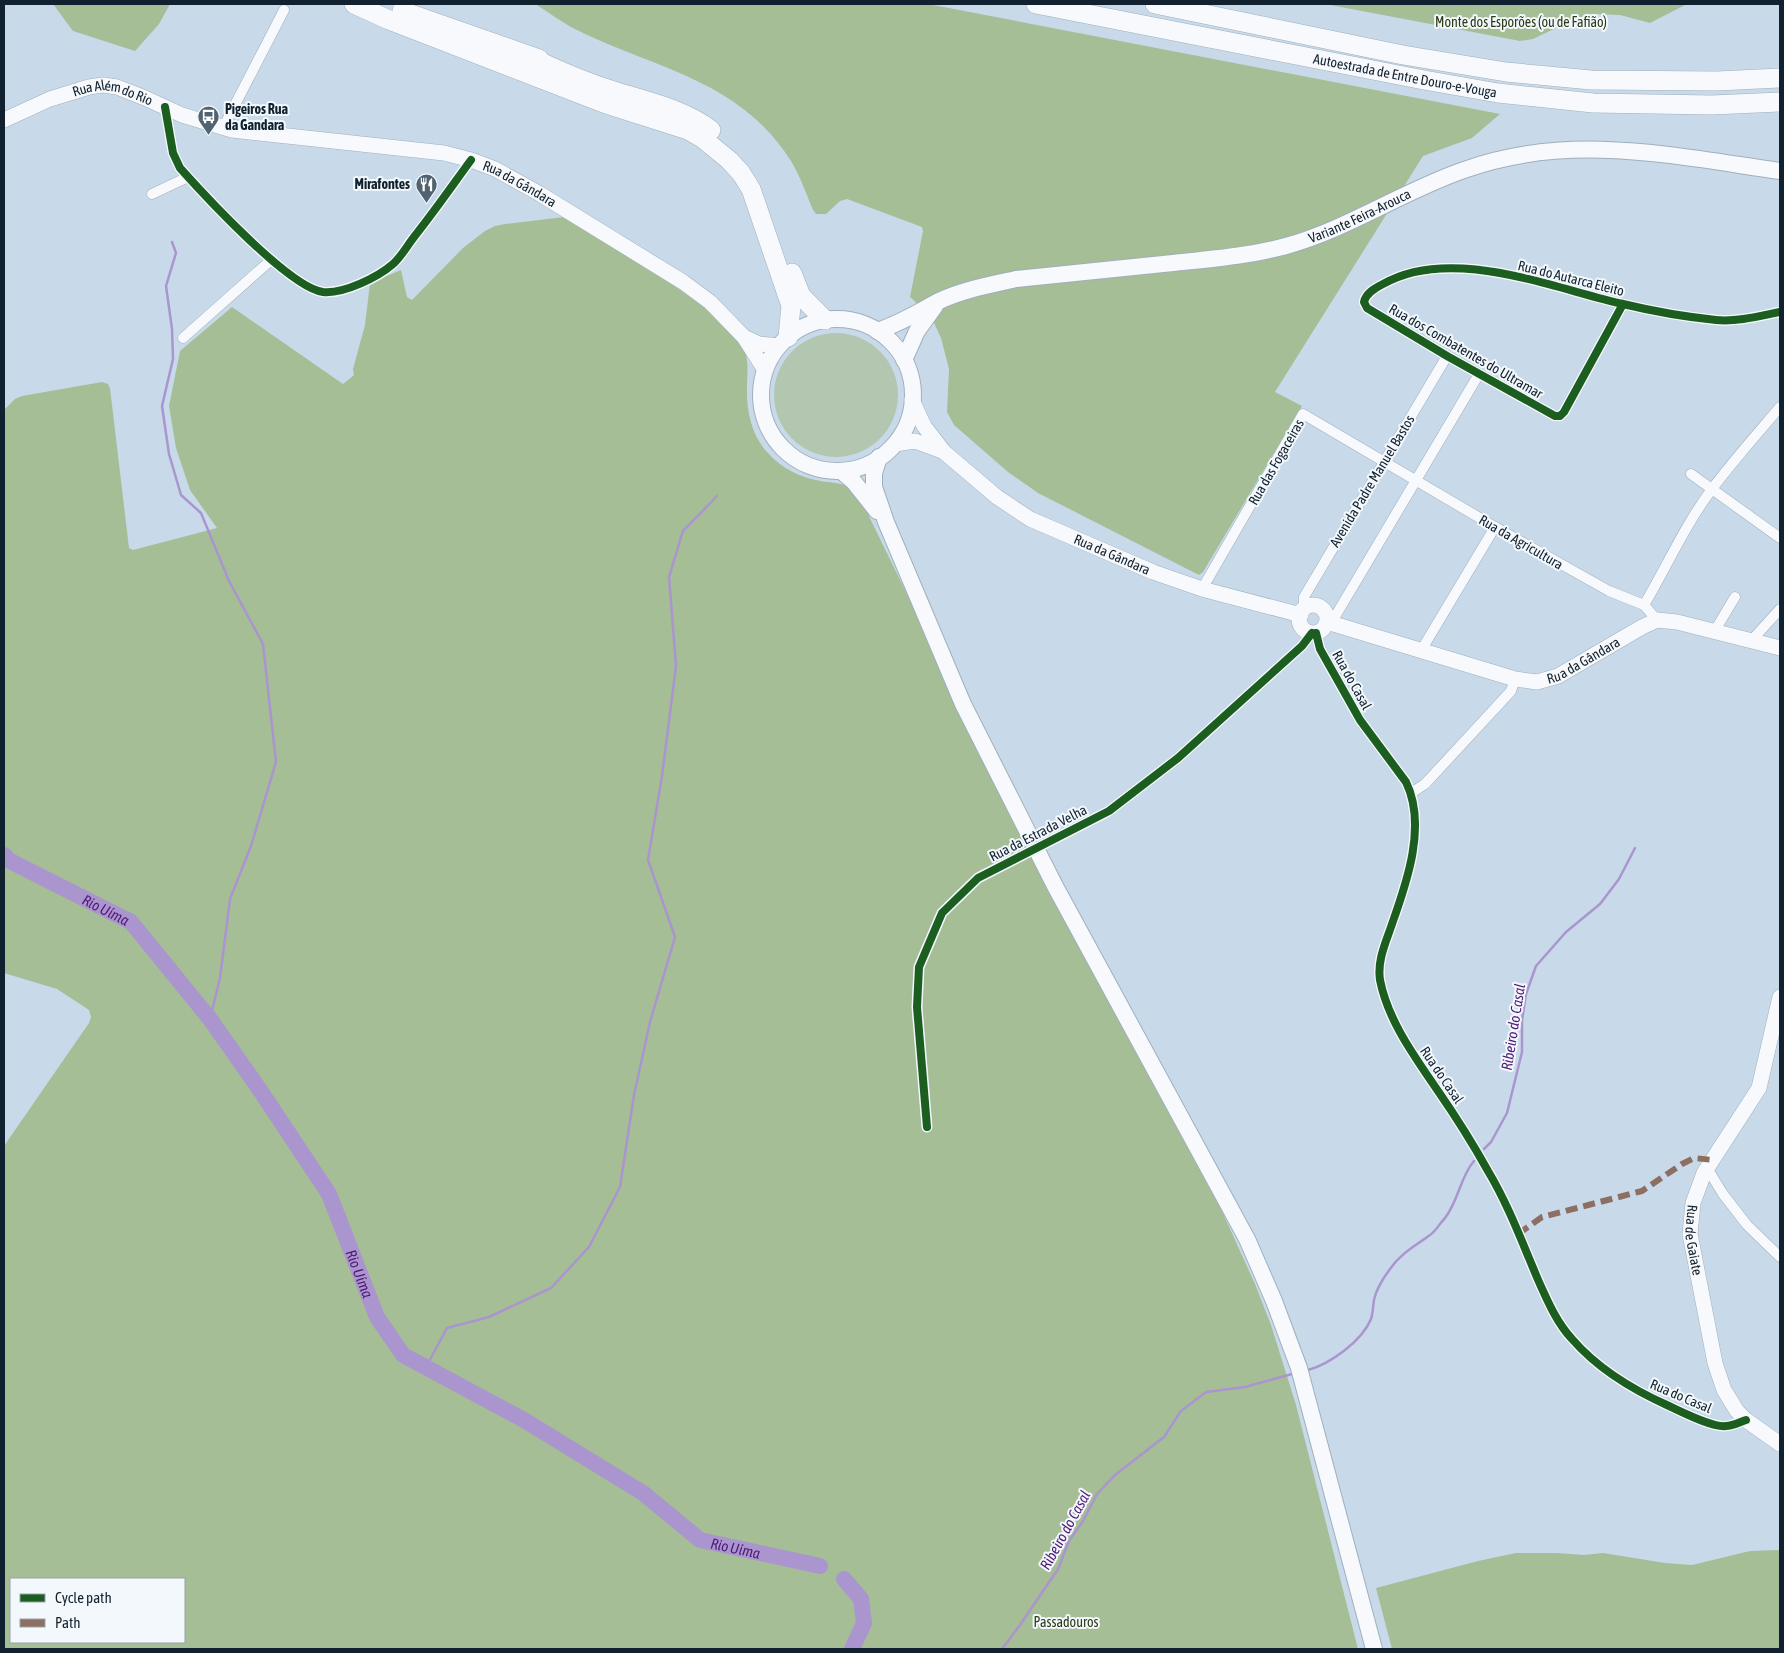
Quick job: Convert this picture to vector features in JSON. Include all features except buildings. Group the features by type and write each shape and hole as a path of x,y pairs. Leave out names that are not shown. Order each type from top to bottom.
{"highway":[{"path":"354,4 390,20 524,64 643,108 702,138 729,160 741,173 751,189 791,306 783,341"},
{"name":"Autoestrada de Entre Douro-e-Vouga","path":"1036,4 1498,93 1593,103 1712,105 1780,102"},
{"name":"Autoestrada de Entre Douro-e-Vouga","path":"1155,4 1403,55 1506,72 1591,80 1716,81 1780,78"},
{"path":"386,5 524,64"},
{"path":"643,108 688,116 709,128 737,152 750,168 760,185 801,296 825,320"}],"main road":[{"name":"Rua Além do Rio","path":"4,120 50,99 89,87 103,85 117,87 189,118 222,128"},
{"name":"Rua da Gândara","path":"222,128 444,153 471,160 495,170 540,194 683,282 710,302 744,337 765,370"},
{"name":"Variante Feira-Arouca","path":"877,331 904,321 938,302 982,286 1016,279 1244,256 1287,246 1330,231 1445,177 1484,163 1526,154 1582,148 1618,149 1780,171"},
{"path":"904,360 917,332 938,302"},
{"path":"825,320 852,320 865,324 877,331 897,349 909,373 912,400 907,423 894,444 880,457 855,468 841,471 828,470 802,462 790,455 776,441 766,423 762,410 761,396 765,370 783,341 812,323 825,320"},
{"name":"Rua da Gândara","path":"744,337 759,344 783,341"},
{"name":"Rua da Gândara","path":"912,400 924,426 944,452 996,497 1030,520 1153,572 1202,589 1302,612 1312,606 1320,608 1324,610 1327,620 1515,679 1537,682 1558,676 1642,627 1658,620"},
{"name":"Rua da Gândara","path":"894,444 916,441 944,452"},
{"path":"880,457 874,474 874,487 886,522 962,704 1055,886 1251,1248 1274,1301 1298,1368 1374,1649"},
{"path":"841,471 863,492 886,522"},
{"path":"1302,612 1300,623 1308,632 1314,633 1323,629 1327,620"},
{"path":"1658,620 1677,622 1780,648"},
{"name":"Rua de Gaiate","path":"1780,997 1759,1088 1707,1168 1693,1203 1690,1234 1715,1363 1724,1390 1737,1411 1746,1420 1780,1444"}],"street":[{"path":"222,128 284,10"},
{"path":"165,107 173,154 180,168 271,260 305,286 323,292 338,290 368,281 393,264 471,160"},
{"path":"152,194 188,177"},
{"path":"183,338 271,260"},
{"name":"Rua do Autarca Eleito","path":"1364,302 1367,295 1395,277 1432,268 1499,273 1623,304 1719,320 1742,319 1780,312"},
{"name":"Rua dos Combatentes do Ultramar","path":"1364,302 1367,308 1447,356 1551,414 1560,416 1564,412 1623,304"},
{"name":"Avenida Padre Manuel Bastos","path":"1302,612 1304,597 1447,356"},
{"path":"1327,620 1336,615 1479,374"},
{"path":"1644,604 1665,570 1684,532 1711,490 1780,407"},
{"name":"Rua das Fogaceiras","path":"1202,589 1304,414 1384,462"},
{"name":"Rua da Agricultura","path":"1384,462 1609,591 1644,604 1658,620"},
{"path":"1691,474 1780,538"},
{"path":"1422,650 1495,527"},
{"path":"1714,632 1735,597"},
{"path":"1751,641 1780,609"},
{"name":"Rua do Casal","path":"1314,633 1320,648 1360,720 1412,793 1415,810 1414,839 1406,886 1380,957 1380,977 1385,1001 1410,1048 1489,1172 1507,1207 1551,1308 1571,1339 1603,1368 1640,1393 1690,1416 1715,1424 1726,1426 1746,1420"},
{"name":"Rua da Estrada Velha","path":"927,1127 917,1007 919,967 942,913 978,878 1109,810 1178,758 1314,633"},
{"path":"1412,793 1425,784 1511,691 1515,679"},
{"path":"1707,1168 1724,1194 1748,1224 1780,1257"}],"green space":[{"path":"53,4 170,4 159,24 135,51 73,31"},
{"path":"535,4 928,4 1500,114 1472,138 1423,156 1275,392 1302,406 1203,572 1199,575 1038,493 1008,472 954,425 947,412 949,369 941,338 931,316 910,297 923,231 922,227 847,199 840,201 826,214 816,214 791,161 770,134 747,112 722,94 666,67 577,30"},
{"name":"Monte dos Esporões (ou de Fafião)","path":"1325,4 1687,4 1650,23 1620,15 1594,14 1577,18 1533,39 1520,41"},
{"name":"Passadouros","path":"564,217 578,222 701,304 728,328 745,352 749,413 757,439 762,446 773,458 792,472 814,480 847,486 864,506 1025,836 1216,1198 1255,1284 1271,1325 1296,1405 1358,1649 4,1649 4,1146 89,1023 91,1017 89,1010 57,989 4,973 4,410 15,399 22,396 102,382 108,384 129,548 133,550 217,528 190,490 176,448 169,406 180,351 232,307 343,384 354,375 353,369 365,325 370,283 401,270 407,297 412,300 463,248 485,231 495,226"},
{"path":"836,333 860,338 880,351 893,371 898,395 893,419 880,439 860,452 836,457 812,452 792,439 779,419 774,395 779,371 792,351 812,338"},
{"path":"1780,1550 1780,1649 1392,1649 1376,1588 1516,1553 1584,1555 1603,1553 1665,1563 1692,1565 1750,1551"}],"waterway":[{"path":"172,242 176,253 166,286 172,329 173,359 162,406 169,454 181,495 201,513 229,581 263,644 276,762 251,846 230,899 220,978 210,1019"},
{"path":"426,1367 447,1328 489,1317 551,1288 589,1247 620,1187 634,1095 650,1022 675,937 648,860 662,776 676,666 669,577 683,531 717,496"},
{"name":"Ribeiro do Casal","path":"1484,1149 1491,1142 1507,1113 1522,1052 1522,1020 1526,994 1536,966 1566,932 1600,904 1619,879 1635,848"},
{"name":"Rio Uíma","path":"4,855 10,861 131,922 210,1019 329,1194 377,1317 403,1355 524,1420 643,1493 700,1540 820,1566"},
{"name":"Ribeiro do Casal","path":"1308,1370 1326,1363 1335,1357 1353,1343 1367,1327 1371,1319 1375,1296 1385,1276 1398,1259 1432,1233 1445,1218 1450,1211 1469,1167 1474,1161"},
{"name":"Ribeiro do Casal","path":"1002,1649 1058,1569 1069,1541 1083,1521 1097,1494 1115,1475 1164,1437 1181,1411 1206,1392 1245,1387 1292,1374"},
{"name":"Rio Uíma","path":"844,1579 861,1599 864,1623 852,1649"}],"marked path":[{"path":"1518,1234 1542,1217 1642,1191 1694,1158 1713,1160"}],"cycle path":[{"path":"165,107 173,153 180,168 248,239 290,275 308,287 323,292 341,290 360,284 393,264 471,160"},
{"path":"1623,304 1564,412 1560,416 1555,416 1447,356 1367,308 1364,302 1369,293 1383,284 1410,273 1439,268 1502,273 1534,280 1595,297 1634,307 1716,320 1732,320 1780,312"},
{"path":"927,1127 917,1007 919,967 942,913 978,878 1109,811 1178,758 1302,646 1312,633"},
{"path":"1316,633 1320,649 1360,720 1406,782 1412,799 1415,816 1415,835 1409,872 1383,951 1379,973 1389,1010 1403,1038 1496,1184 1549,1305 1572,1339 1593,1360 1617,1378 1642,1393 1682,1412 1720,1426 1746,1420"}],"place":[{"name":"Pigeiros Rua da Gandara","path":"209,136"},
{"name":"Mirafontes","path":"426,203"}]}
